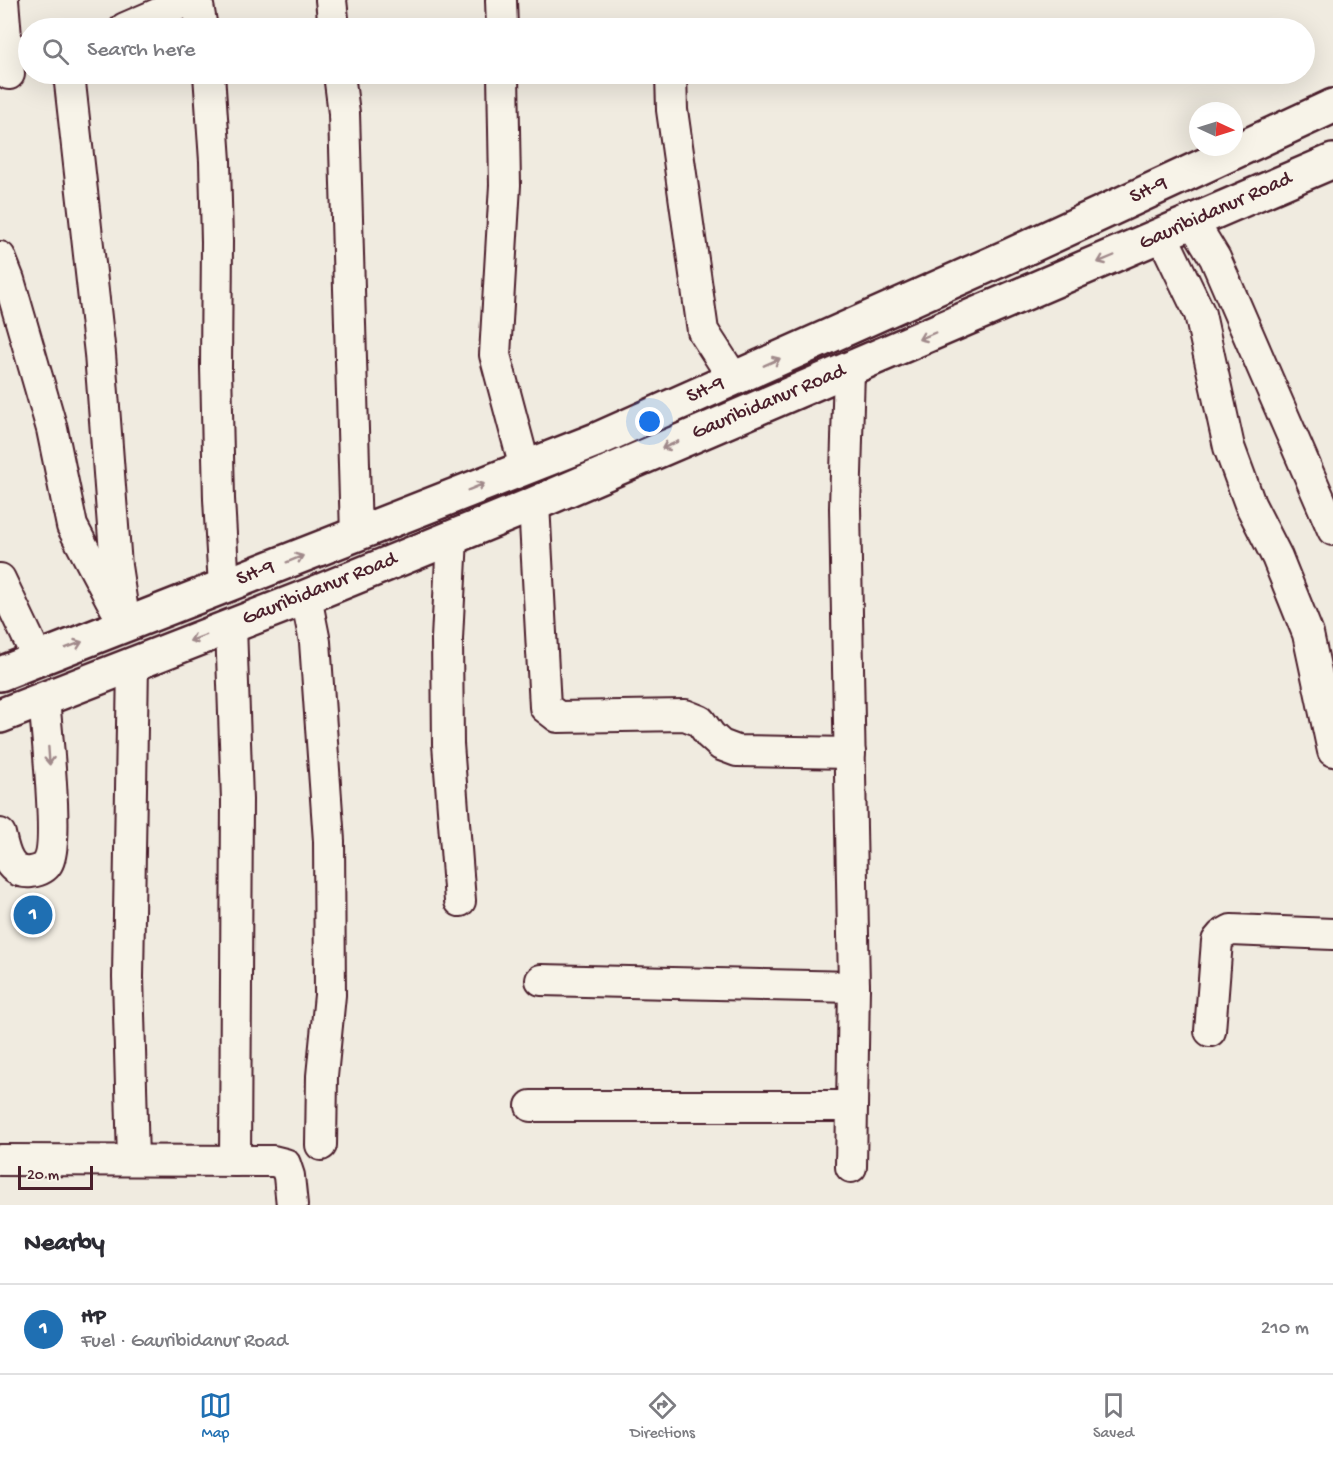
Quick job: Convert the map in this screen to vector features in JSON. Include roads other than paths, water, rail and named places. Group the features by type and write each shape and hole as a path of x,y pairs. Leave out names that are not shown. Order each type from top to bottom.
{"main road":[{"name":"SH-9","path":"0,674 596,440 1333,106"},
{"name":"Gauribidanur Road","path":"0,716 306,597 534,504 1333,160"},
{"path":"1122,203 1151,240"}],"street":[{"path":"3,0 12,73"},
{"path":"148,18 190,0"},
{"path":"197,0 200,18"},
{"path":"331,0 333,18"},
{"path":"501,0 502,18"},
{"path":"70,84 100,354 116,566 125,625"},
{"path":"210,84 218,242 216,367 219,499 224,586"},
{"path":"340,84 344,113 356,534"},
{"path":"503,84 505,185 495,355 525,468"},
{"path":"671,84 672,110 703,331 734,379"},
{"path":"1193,222 1215,258 1333,530"},
{"path":"1151,240 1200,314 1229,447 1250,504 1277,557 1308,634 1333,751"},
{"path":"0,257 9,280 52,429 72,526 125,625"},
{"path":"849,370 845,507 854,987 851,1167"},
{"path":"534,504 545,707 558,717 686,715 700,721 721,745 737,751 850,753"},
{"path":"452,537 447,639 448,744 460,901"},
{"path":"0,579 38,659"},
{"path":"306,597 315,642 329,841 330,995 322,1076 321,1145"},
{"path":"231,626 237,800 235,1161"},
{"path":"133,663 128,977 133,1160"},
{"path":"0,834 6,857 11,865 20,872 43,869 52,855 54,830 44,698"},
{"path":"1210,1030 1217,941 1222,934 1231,930 1333,934"},
{"path":"541,980 854,987"},
{"path":"531,1106 851,1106"},
{"path":"0,1160 273,1161 285,1164 289,1176 291,1205"}],"place":[{"name":"HP","path":"33,915"}]}
